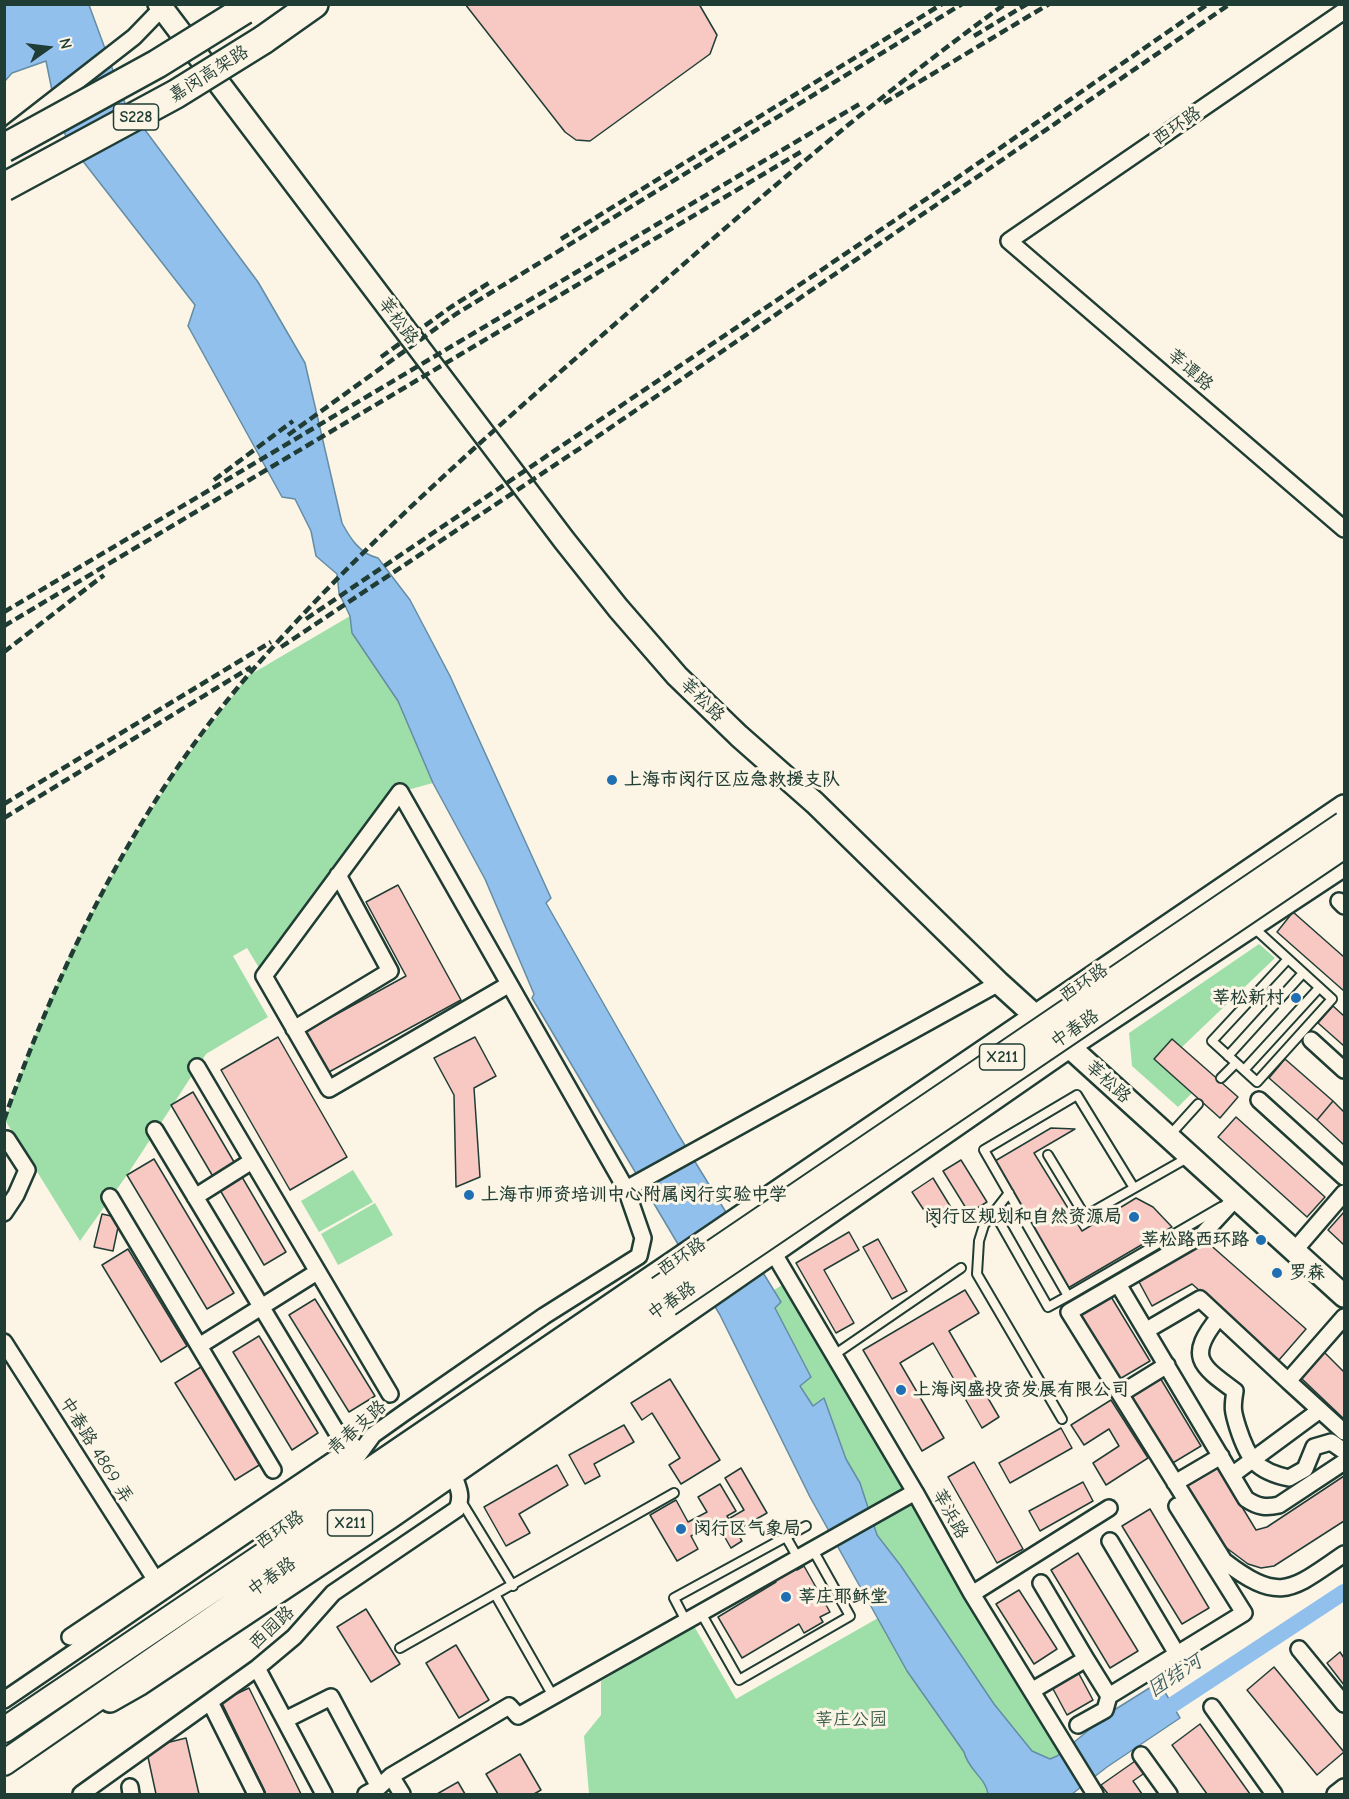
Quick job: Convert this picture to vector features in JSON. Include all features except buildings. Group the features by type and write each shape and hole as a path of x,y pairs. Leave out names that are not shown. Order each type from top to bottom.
{"highway":[{"name":"嘉闵高架路","path":"4,148 157,64 252,4"},
{"name":"嘉闵高架路","path":"4,187 176,94 314,4"}],"main road":[{"name":"莘松路","path":"162,5 618,608 677,676 739,736 815,802 1035,1016 1344,1296"},
{"name":"西环路","path":"25,1716 112,1644 1344,806"},
{"name":"中春路","path":"4,1730 672,1301 1344,824"},
{"name":"中春路","path":"4,1763 672,1301 1344,846"},
{"path":"33,1743 140,1684 453,1474 672,1301 769,1254 1070,1046 1344,865"}],"street":[{"path":"4,138 135,37 162,5"},
{"name":"西环路","path":"1009,241 1344,11"},
{"name":"莘谭路","path":"1009,241 1344,529"},
{"name":"青春支路","path":"4,1700 350,1456 373,1435 534,1323 639,1256 643,1238 632,1186 508,985 400,792 339,876"},
{"path":"294,1029 390,971 339,876 264,976 294,1029 329,1089 508,985"},
{"path":"632,1186 999,982"},
{"path":"1311,1040 1344,1070"},
{"path":"197,1067 390,1394"},
{"path":"1259,1100 1344,1177"},
{"path":"70,1637 155,1579 350,1456 155,1130"},
{"path":"4,1213 16,1195 27,1170 7,1139"},
{"path":"195,1197 252,1161"},
{"path":"1294,1251 1344,1193"},
{"path":"110,1197 273,1470"},
{"path":"1236,1198 1202,1235 1070,1312 1224,1561 1244,1577 1270,1588 1295,1587 1344,1554"},
{"name":"莘浜路","path":"769,1254 834,1355 972,1594 1093,1791"},
{"path":"199,1346 317,1272"},
{"path":"1118,1284 1246,1499 1267,1508 1279,1504 1344,1462"},
{"path":"1146,1330 1200,1299 1344,1432"},
{"path":"1220,1317 1204,1336 1199,1347 1204,1366 1235,1391 1232,1411 1244,1448 1251,1460 1274,1475 1289,1478 1305,1469 1314,1448 1331,1442 1344,1451"},
{"path":"1288,1381 1344,1317"},
{"name":"中春路 4869 弄","path":"4,1341 155,1579"},
{"path":"1120,1394 1167,1365"},
{"path":"1232,1475 1320,1410"},
{"path":"1175,1483 1221,1456"},
{"path":"453,1474 459,1489 460,1501"},
{"path":"285,1720 331,1697 372,1791 391,1776 509,1706 518,1716 915,1492"},
{"name":"西园路","path":"81,1794 257,1668 294,1637 333,1593 457,1509 460,1501"},
{"path":"1078,1725 1105,1710 1109,1696 1244,1613 1177,1506"},
{"path":"972,1594 1109,1508"},
{"path":"1110,1541 1177,1654"},
{"path":"1041,1583 1109,1696"},
{"path":"1299,1649 1344,1704"},
{"path":"1033,1690 1086,1659"},
{"path":"257,1668 324,1794"},
{"path":"210,1702 256,1794"},
{"path":"1212,1707 1274,1794"},
{"path":"1141,1755 1169,1794"},
{"path":"391,1776 402,1794"},
{"path":"1335,1794 1344,1787"}],"lane":[{"path":"1251,925 1332,999 1257,1082 1212,1041 1288,959"},
{"path":"1228,1056 1303,973"},
{"path":"1244,1070 1319,988"},
{"path":"1221,1078 1236,1063"},
{"path":"1068,1296 984,1150 1077,1095 1134,1188"},
{"path":"1168,1136 1198,1104"},
{"path":"1048,1155 1085,1216 1190,1156"},
{"path":"1009,1194 984,1225 979,1241 977,1274 1062,1419"},
{"path":"994,1212 1048,1307 1236,1198"},
{"path":"834,1355 961,1268"},
{"path":"400,1648 674,1493"},
{"path":"460,1501 513,1586"},
{"path":"686,1621 674,1598 806,1526"},
{"path":"786,1537 798,1558"},
{"path":"701,1613 739,1680 850,1616 813,1550"},
{"path":"495,1596 553,1696"}],"green space":[{"path":"350,616 352,633 398,701 433,783 400,792 264,976 247,948 233,956 268,1017 206,1054 127,1175 80,1241 5,1120 30,1048 71,952 120,861 173,775 248,676"},
{"path":"1259,944 1275,958 1182,1047 1172,1039 1154,1059 1192,1093 1178,1107 1132,1066 1129,1033"},
{"path":"353,1170 373,1202 319,1232 301,1201"},
{"path":"375,1203 393,1235 338,1265 321,1234"},
{"path":"790,1280 1067,1744 1057,1756 1050,1759 1032,1751 994,1704 901,1566 877,1535 860,1483 846,1459 824,1398 813,1406 800,1385 811,1376 775,1308 774,1290"},
{"name":"莘庄公园","path":"878,1618 907,1671 964,1752 969,1764 987,1788 988,1794 589,1794 584,1736 601,1715 601,1681 694,1626 736,1699"}],"water":[{"path":"5,5 89,5 125,103 258,282 305,363 342,523 352,540 361,549 378,558 410,600 450,676 551,898 546,903 678,1134 781,1302 775,1308 811,1377 800,1386 813,1406 824,1398 846,1459 860,1483 877,1535 901,1566 994,1704 1032,1751 1050,1759 1057,1756 1111,1712 1159,1682 1180,1718 1107,1767 1072,1794 988,1794 987,1788 969,1764 964,1752 907,1671 810,1497 720,1315 532,998 534,994 485,879 433,783 398,701 352,633 350,616 339,593 337,574 316,556 311,531 295,499 282,497 188,326 195,305 68,142 56,110 46,61 12,73 5,81"}],"waterway":[{"name":"团结河","path":"1154,1717 1344,1592"}],"railway":[{"path":"561,239 942,4"},
{"path":"288,435 456,314 962,4"},
{"path":"4,1120 26,1060 77,942 138,829 172,775 210,723 292,626 380,536 426,493 663,282 758,200 904,80 1005,4"},
{"path":"974,36 1027,4"},
{"path":"884,103 1049,4"},
{"path":"306,619 938,191 1208,4"},
{"path":"281,647 588,443 1230,4"},
{"path":"4,612 863,102"},
{"path":"4,626 804,150"},
{"path":"381,357 492,281"},
{"path":"214,480 293,421"},
{"path":"4,652 104,575"},
{"path":"4,804 271,642"},
{"path":"4,818 251,667"}],"place":[{"name":"上海市闵行区应急救援支队","path":"612,780"},
{"name":"莘松新村","path":"1296,998"},
{"name":"上海市师资培训中心附属闵行实验中学","path":"469,1195"},
{"name":"闵行区规划和自然资源局","path":"1134,1217"},
{"name":"莘松路西环路","path":"1261,1240"},
{"name":"罗森","path":"1277,1273"},
{"name":"上海闵盛投资发展有限公司","path":"901,1390"},
{"name":"闵行区气象局","path":"681,1529"},
{"name":"莘庄耶稣堂","path":"786,1597"}]}
